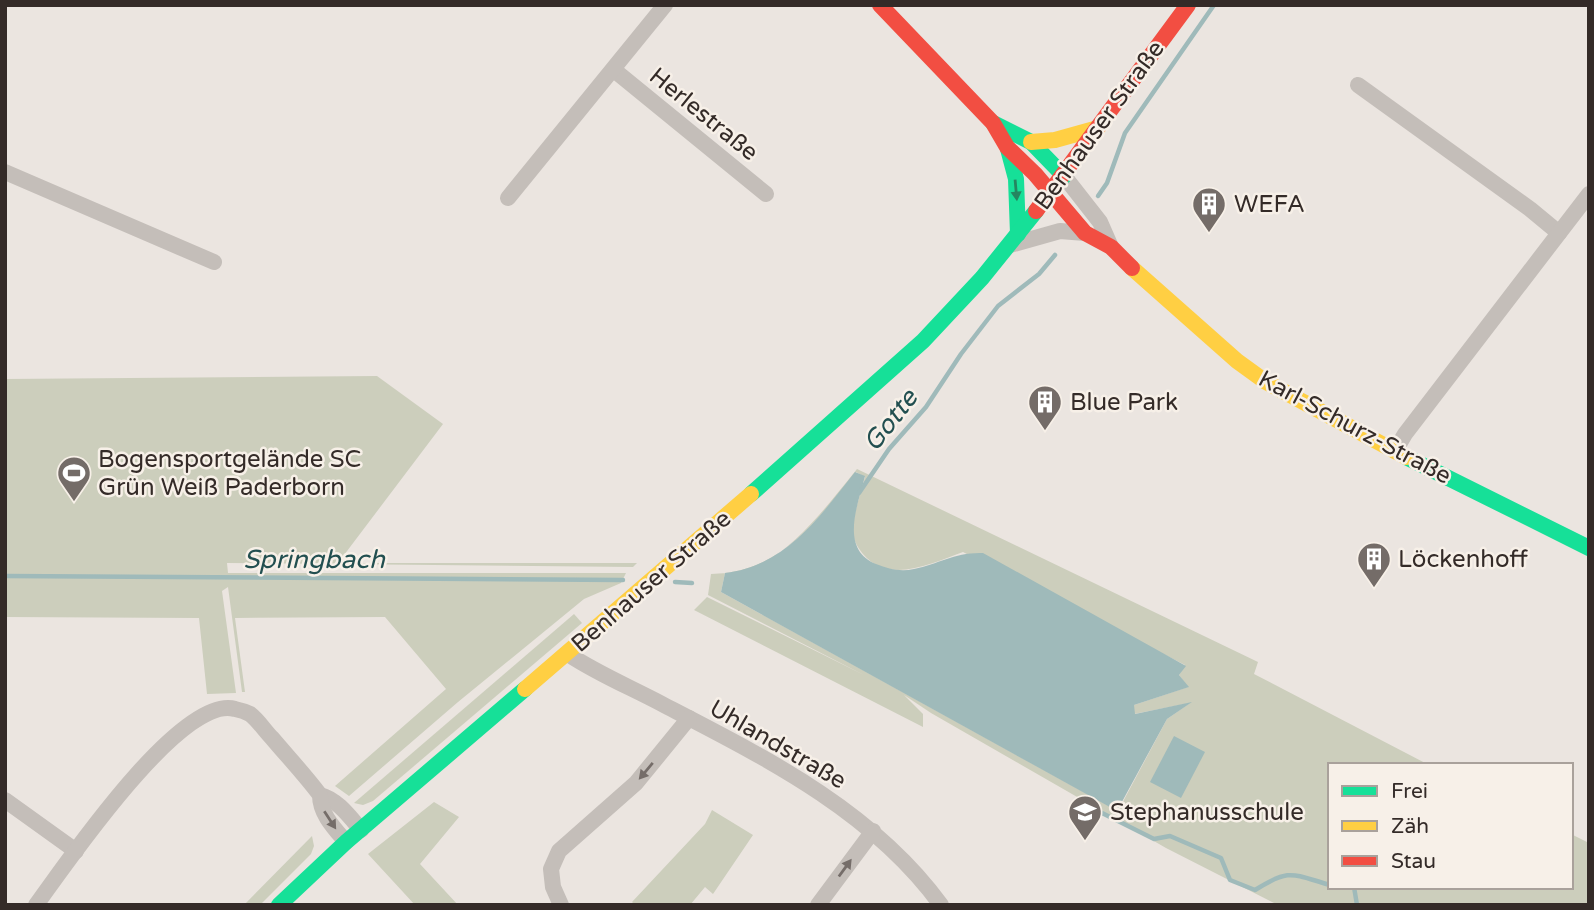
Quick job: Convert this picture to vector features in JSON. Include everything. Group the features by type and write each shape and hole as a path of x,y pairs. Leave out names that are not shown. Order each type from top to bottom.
{"main road":[{"path":"880,5 993,123 1007,147 1016,179 1014,239"},
{"name":"Benhauser Straße","path":"279,905 346,842 568,654 886,377 923,341 1014,239 1051,193 1188,5"},
{"path":"993,123 1031,142 1064,176"},
{"path":"1031,142 1055,140 1098,128"},
{"name":"Karl-Schurz-Straße","path":"1007,147 1085,233 1111,247 1149,285 1237,361 1266,382 1395,451 1589,548"}],"street":[{"name":"Herlestraße","path":"508,198 666,5"},
{"name":"Herlestraße","path":"614,70 766,194"},
{"path":"1358,85 1559,233"},
{"path":"5,172 214,262"},
{"name":"Karl-Schurz-Straße","path":"1064,176 1100,222 1111,247"},
{"path":"1395,451 1405,434 1589,194"},
{"name":"Benhauser Straße","path":"1014,239 1052,232 1085,233"},
{"name":"Uhlandstraße","path":"568,654 796,778 850,813 896,851 941,905"},
{"path":"36,905 131,781 171,738 200,715 222,708 233,708 250,715 320,795 328,797 342,808 361,830"},
{"path":"561,905 552,887 551,869 559,850 636,783 689,718"},
{"path":"320,795 320,804 328,820 346,842"},
{"path":"5,800 76,851"},
{"path":"818,905 873,831"}],"green space":[{"path":"377,376 443,424 338,563 637,563 633,567 227,563 228,573 626,573 621,583 584,599 349,796 335,786 446,689 385,617 235,618 245,692 242,692 228,587 222,591 236,693 207,694 199,618 5,617 5,379"},
{"path":"857,469 1258,662 1254,674 1425,763 1328,763 1328,889 1573,889 1573,835 1589,843 1589,905 1278,905 1166,848 904,695 923,714 923,727 694,610 707,597 864,675 708,595 711,574 725,573 721,592 1118,811 1167,719 1190,703 1134,714 1134,705 1188,687 1179,675 1185,665 963,552 911,569 885,568 873,563 860,550 854,537 854,518 865,477 856,472 815,521 780,552 821,513"},
{"path":"574,614 582,623 373,801 363,805 354,803"},
{"path":"434,802 459,817 420,864 458,905 415,905 368,854"},
{"path":"712,810 753,835 713,894 705,887 690,905 635,905 632,902 705,824"},
{"path":"312,836 314,846 311,854 260,905 244,905"}],"water":[{"path":"855,472 865,476 856,513 854,537 865,557 876,564 895,570 909,570 964,554 983,553 1186,666 1179,675 1189,687 1134,705 1135,714 1192,702 1167,719 1117,811 721,592 725,573 747,568 784,550 815,521"},
{"path":"1174,736 1205,752 1181,798 1150,782"}],"waterway":[{"name":"Gotte","path":"1098,196 1107,183 1125,133 1214,5"},
{"name":"Gotte","path":"859,493 889,449 926,407 961,354 998,306 1039,274 1055,255"},
{"name":"Springbach","path":"5,576 623,580"},
{"name":"Springbach","path":"675,582 692,583"},
{"name":"Springbach","path":"1095,796 1098,811 1154,839 1170,836 1221,858 1230,880 1255,890 1276,878 1291,875 1328,884"},
{"name":"Springbach","path":"1354,889 1357,905"}],"traffic: fast":[{"path":"993,123 1031,142 1064,176"},
{"path":"1008,149 1016,179 1018,234"},
{"path":"751,494 923,341 982,278 1036,211"},
{"path":"1406,457 1589,548"},
{"path":"279,905 346,842 525,689"}],"traffic: slow":[{"path":"1031,142 1055,140 1098,128"},
{"path":"1132,268 1237,361 1266,382 1406,457"},
{"path":"525,689 751,494"}],"traffic: jam":[{"path":"880,5 993,123 1007,147 1035,174 1085,233 1111,247 1132,268"},
{"path":"1036,211 1188,5"}],"place":[{"name":"WEFA","path":"1209,234"},
{"name":"Blue Park","path":"1045,432"},
{"name":"Bogensportgelände SC Grün Weiß Paderborn","path":"74,503"},
{"name":"Löckenhoff","path":"1374,589"},
{"name":"Stephanusschule","path":"1085,842"}]}
